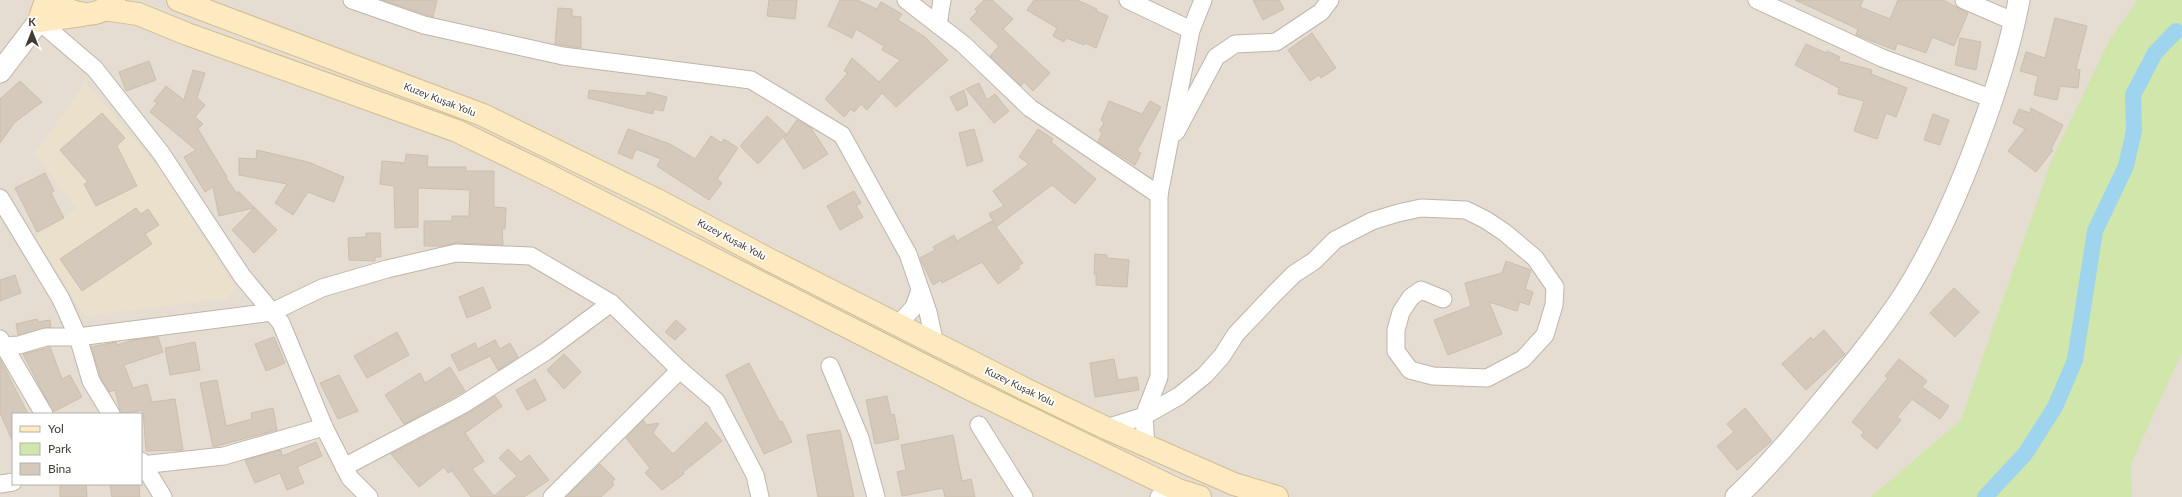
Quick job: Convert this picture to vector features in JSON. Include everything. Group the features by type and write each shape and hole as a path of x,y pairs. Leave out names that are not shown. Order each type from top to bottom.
{"main road":[{"path":"46,0 39,21 94,14 109,5 138,14 187,34 457,131 548,175 960,384 1169,493 1200,497"},
{"path":"56,0 62,7 83,15"},
{"name":"Kuzey Kuşak Yolu","path":"178,0 483,115 661,202 935,344 1106,428 1234,484 1277,497"}],"street":[{"path":"352,0 424,25 563,56 751,80 842,135 908,254 928,312 935,344"},
{"path":"906,0 963,44 1030,108 1159,195"},
{"path":"938,25 942,0"},
{"path":"1128,0 1191,30"},
{"path":"1146,446 1144,416 1159,377 1159,195 1191,30 1202,0"},
{"path":"1168,148 1216,57 1235,44 1276,42 1321,12 1330,0"},
{"path":"1757,0 1882,58 1993,99"},
{"path":"1964,0 2015,22"},
{"path":"1736,497 1766,468 1872,341 1904,295 1934,243 1968,166 1993,99 2015,22 2019,0"},
{"path":"0,72 39,21 95,69 161,153 242,276 281,323 324,427 344,467 350,478 369,497"},
{"path":"0,198 61,299 78,337 91,382 110,413"},
{"path":"1106,428 1144,416 1179,396 1205,375 1222,356 1236,334 1294,274 1314,261 1335,240 1372,222 1398,213 1421,208 1466,210 1486,220 1535,258 1554,287 1552,319 1545,335 1523,359 1488,378 1434,376 1410,370 1396,352 1396,330 1399,318 1401,312 1411,297 1421,290 1443,299"},
{"path":"1,344 19,345 46,338 78,337 272,312 322,288 387,269 456,253 531,256 611,303 680,370 716,401 755,475 760,497"},
{"path":"898,325 914,307 920,290"},
{"path":"344,467 462,405 545,352 611,303"},
{"path":"1,344 43,413"},
{"path":"830,366 860,438 876,497"},
{"path":"552,497 680,370"},
{"path":"979,425 1024,497"},
{"path":"164,497 142,464 224,456 324,427"},
{"path":"0,484 12,482"}],"shaded area":[{"path":"0,0 2182,0 2182,497 0,497"},
{"path":"85,82 162,171 235,288 228,298 84,316 36,237 76,208 35,154"}],"green space":[{"path":"2138,0 2182,0 2182,352 2131,464 2132,497 1871,497 1961,420 2052,159 2110,39"}],"building":[{"path":"382,0 437,0 433,17"},
{"path":"769,0 797,0 795,19 767,16"},
{"path":"840,0 857,0 877,9 881,2 902,14 898,20 925,37 948,60 896,107 882,93 867,110 861,104 854,112 851,109 844,117 825,99 848,73 844,71 852,58 879,82 900,60 882,50 884,46 856,29 852,38 828,26"},
{"path":"984,0 992,0 1013,19 1003,29 1050,73 1033,91 1024,82 1021,86 990,56 999,46 970,19 977,12 975,9"},
{"path":"1034,0 1077,0 1108,16 1096,48 1085,43 1084,45 1066,38 1064,42 1053,36 1057,28 1027,10"},
{"path":"1253,0 1279,0 1284,9 1263,20"},
{"path":"1795,0 1863,0 1860,7 1890,19 1898,0 1943,0 1968,13 1954,46 1932,37 1926,53 1897,43 1895,50 1856,35 1858,29"},
{"path":"558,8 572,9 572,16 581,17 581,48 555,44"},
{"path":"2055,18 2087,26 2076,69 2080,70 2078,88 2060,86 2057,100 2034,95 2038,76 2020,71 2026,52 2045,58"},
{"path":"1312,33 1336,68 1321,78 1319,75 1310,81 1288,50"},
{"path":"1960,38 1981,42 1976,70 1955,65"},
{"path":"1806,44 1826,53 1827,51 1840,57 1838,61 1872,70 1871,74 1907,88 1896,117 1886,113 1877,139 1854,131 1864,101 1838,94 1839,88 1795,65"},
{"path":"149,61 156,80 126,91 119,72"},
{"path":"193,70 205,73 197,98 205,105 195,117 203,124 198,129 227,177 226,178 238,195 238,191 277,230 254,253 232,230 254,208 219,216 213,187 205,192 184,157 196,150 150,112 157,103 154,101 166,86 184,100"},
{"path":"20,81 42,102 15,122 0,143 0,99"},
{"path":"979,83 987,100 995,94 1009,111 994,123 966,89"},
{"path":"589,90 646,96 647,92 667,97 663,111 654,109 653,114 588,98"},
{"path":"964,90 968,105 957,111 950,97"},
{"path":"1109,101 1142,114 1150,101 1161,107 1137,151 1141,153 1135,165 1098,142 1102,133 1099,131 1104,123 1101,120"},
{"path":"2031,108 2063,125 2051,149 2053,150 2036,172 2008,151 2025,129 2013,123 2019,109 2030,113"},
{"path":"102,113 125,138 117,146 137,186 96,206 84,184 88,182 60,150"},
{"path":"1933,114 1949,120 1940,145 1924,140"},
{"path":"767,116 786,134 758,164 740,146"},
{"path":"797,120 811,128 828,154 804,169 784,138"},
{"path":"628,129 670,144 695,159 711,136 722,143 724,139 738,148 717,179 722,183 709,200 657,166 661,159 636,149 632,159 618,153"},
{"path":"974,129 983,161 967,166 959,133"},
{"path":"1038,129 1053,139 1051,142 1096,179 1075,204 1052,185 996,227 1023,263 1018,266 1020,268 998,284 982,262 942,283 941,280 933,285 920,258 935,250 933,247 954,235 957,241 992,221 996,226 989,214 1004,206 993,191 1029,164 1019,157"},
{"path":"257,150 308,162 344,177 334,202 308,192 293,215 275,203 287,184 239,175 239,158 256,159"},
{"path":"406,154 428,156 427,167 466,167 466,171 494,171 494,207 506,208 505,229 502,229 503,245 456,243 444,246 424,246 424,221 452,221 452,216 469,216 470,190 418,188 418,227 395,228 394,186 380,184 382,161 405,163"},
{"path":"45,173 54,191 51,193 64,218 37,232 15,188"},
{"path":"854,191 861,203 856,206 863,217 840,230 827,206"},
{"path":"136,208 141,214 148,209 159,225 145,234 152,244 82,291 60,259"},
{"path":"366,233 380,233 381,257 375,257 375,261 349,260 348,238 366,237"},
{"path":"1095,254 1107,255 1107,258 1129,260 1127,287 1096,285 1096,274 1094,274"},
{"path":"1506,261 1531,270 1525,289 1533,292 1529,305 1520,302 1517,311 1489,302 1502,334 1448,355 1434,320 1471,306 1465,283 1502,273"},
{"path":"15,275 21,293 0,301 0,280"},
{"path":"483,287 491,308 467,318 459,297"},
{"path":"1954,288 1979,312 1955,337 1930,313"},
{"path":"37,319 38,322 50,320 51,327 18,335 16,324"},
{"path":"676,320 686,329 675,340 665,332"},
{"path":"1824,330 1845,354 1806,390 1782,364 1811,337 1813,340"},
{"path":"397,332 409,355 367,378 354,356"},
{"path":"158,337 163,352 124,365 133,388 147,384 152,402 175,399 183,450 146,451 143,410 121,413 115,390 109,392 102,381 91,347 116,342 117,345 133,340"},
{"path":"274,337 285,363 266,371 255,344"},
{"path":"495,340 500,349 510,343 518,357 498,370 490,356 459,371 451,355 475,343 478,349"},
{"path":"195,342 200,370 170,375 165,348"},
{"path":"50,347 62,379 70,375 82,397 53,412 23,354"},
{"path":"564,354 581,372 564,389 547,370"},
{"path":"0,359 27,413 12,413 12,440 0,413"},
{"path":"1114,359 1118,380 1137,377 1139,390 1095,397 1090,363"},
{"path":"1899,359 1927,381 1922,387 1949,406 1940,419 1912,399 1897,417 1901,420 1877,449 1861,436 1864,432 1852,422 1888,378 1885,376"},
{"path":"749,363 780,422 782,421 792,442 764,454 726,375"},
{"path":"450,367 465,391 404,424 385,395 420,373 425,383"},
{"path":"339,375 358,411 338,419 320,383"},
{"path":"535,379 546,400 527,410 516,390"},
{"path":"217,380 226,426 252,419 251,413 273,408 277,430 213,447 200,383"},
{"path":"495,396 502,406 465,433 484,461 472,469 494,496 517,476 499,458 508,449 521,462 529,455 549,480 524,497 471,497 452,471 448,473 444,467 419,487 391,454 467,414"},
{"path":"887,396 891,415 894,414 899,439 875,444 866,400"},
{"path":"1745,408 1772,441 1737,470 1717,446 1734,432 1727,424"},
{"path":"643,420 647,425 659,423 653,433 673,454 706,422 722,441 683,472 684,474 662,490 645,473 650,468 626,438"},
{"path":"840,430 854,497 818,497 807,435"},
{"path":"953,435 962,481 971,479 975,497 945,497 943,488 902,496 897,472 906,470 901,445"},
{"path":"316,442 322,456 297,467 304,483 287,490 280,473 255,483 245,460 281,450 282,456"},
{"path":"600,464 615,479 612,482 614,485 601,497 566,497"},
{"path":"60,485 86,485 87,497 60,497"},
{"path":"110,485 139,485 140,497 112,497"}],"waterway":[{"path":"1985,497 2025,454 2055,407 2075,360 2095,231 2126,166 2134,131 2133,95 2155,53 2176,31"}]}
